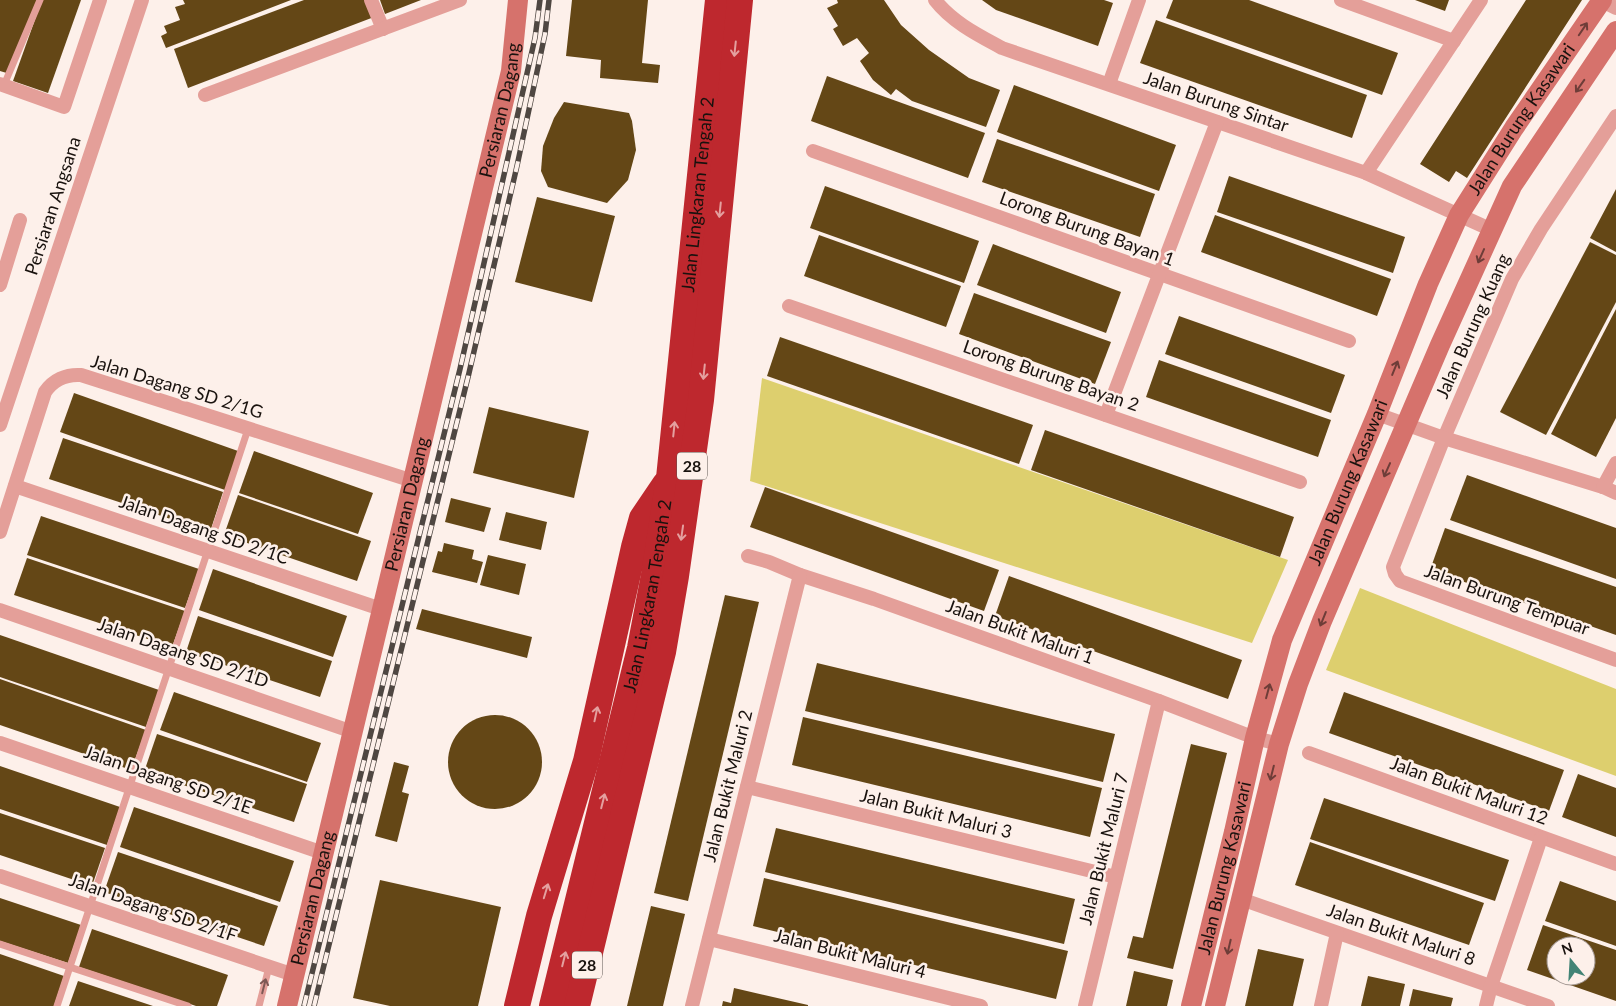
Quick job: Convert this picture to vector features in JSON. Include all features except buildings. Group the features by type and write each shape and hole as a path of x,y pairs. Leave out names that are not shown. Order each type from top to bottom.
{"highway":[{"name":"Jalan Lingkaran Tengah 2","path":"552,1006 640,648 669,478 718,0"},
{"name":"Jalan Lingkaran Tengah 2","path":"578,1006 663,652 676,576 701,400 740,0"},
{"path":"517,1006 539,916 586,761 642,518 669,478"}],"street":[{"path":"2,85 64,107 100,0"},
{"name":"Persiaran Angsana","path":"0,425 142,0"},
{"path":"371,0 382,29"},
{"path":"205,95 460,0"},
{"name":"Persiaran Dagang","path":"287,1006 511,72 518,0"},
{"name":"Jalan Burung Sintar","path":"935,0 951,16 967,28 1002,48 1366,173 1492,230"},
{"path":"1109,84 1139,0"},
{"path":"1341,0 1454,41"},
{"path":"1366,173 1481,0"},
{"path":"1602,0 1616,8"},
{"name":"Jalan Burung Kasawari","path":"1191,1006 1255,738 1282,640 1377,414 1428,284 1459,215 1514,128 1602,0"},
{"name":"Jalan Burung Kasawari","path":"1215,1006 1279,744 1298,684 1322,621 1440,345 1512,186 1616,31"},
{"name":"Jalan Burung Kuang","path":"1393,567 1444,438 1512,279 1541,228 1616,116"},
{"path":"1106,415 1217,122"},
{"name":"Lorong Burung Bayan 1","path":"813,151 1349,341"},
{"path":"0,285 20,220"},
{"name":"Lorong Burung Bayan 2","path":"789,306 1300,482"},
{"name":"Jalan Dagang SD 2/1G","path":"0,532 45,392 55,380 70,375 81,376 413,481"},
{"path":"1377,414 1444,438 1616,493"},
{"path":"1603,488 1616,463"},
{"name":"Jalan Dagang SD 2/1C","path":"14,486 381,609"},
{"name":"Jalan Bukit Maluri 1","path":"748,556 1159,701 1255,738 1279,744"},
{"name":"Jalan Burung Tempuar","path":"1393,567 1400,581 1616,660"},
{"name":"Jalan Bukit Maluri 2","path":"692,1006 800,575"},
{"name":"Jalan Dagang SD 2/1D","path":"0,610 353,732"},
{"name":"Jalan Bukit Maluri 7","path":"1085,1006 1159,701"},
{"name":"Jalan Dagang SD 2/1E","path":"0,743 323,852"},
{"name":"Jalan Bukit Maluri 12","path":"1310,753 1616,864"},
{"name":"Jalan Bukit Maluri 3","path":"747,787 1116,877"},
{"path":"1486,1006 1541,838"},
{"name":"Jalan Dagang SD 2/1F","path":"0,876 294,975"},
{"name":"Jalan Bukit Maluri 8","path":"1240,900 1548,1006"},
{"path":"1321,1006 1337,933"},
{"name":"Jalan Bukit Maluri 4","path":"709,939 982,1006"}],"lane":[{"path":"2,85 40,0"},
{"path":"57,1006 248,429"},
{"path":"0,944 188,1006"},
{"path":"259,1006 269,966"}],"shaded area":[{"path":"762,378 1288,560 1252,643 750,481"},
{"path":"1360,588 1616,689 1616,776 1326,670"}],"railway":[{"path":"304,1006 460,369 535,38 540,0"},
{"path":"314,1006 469,373 517,166 545,34 549,0"}]}
